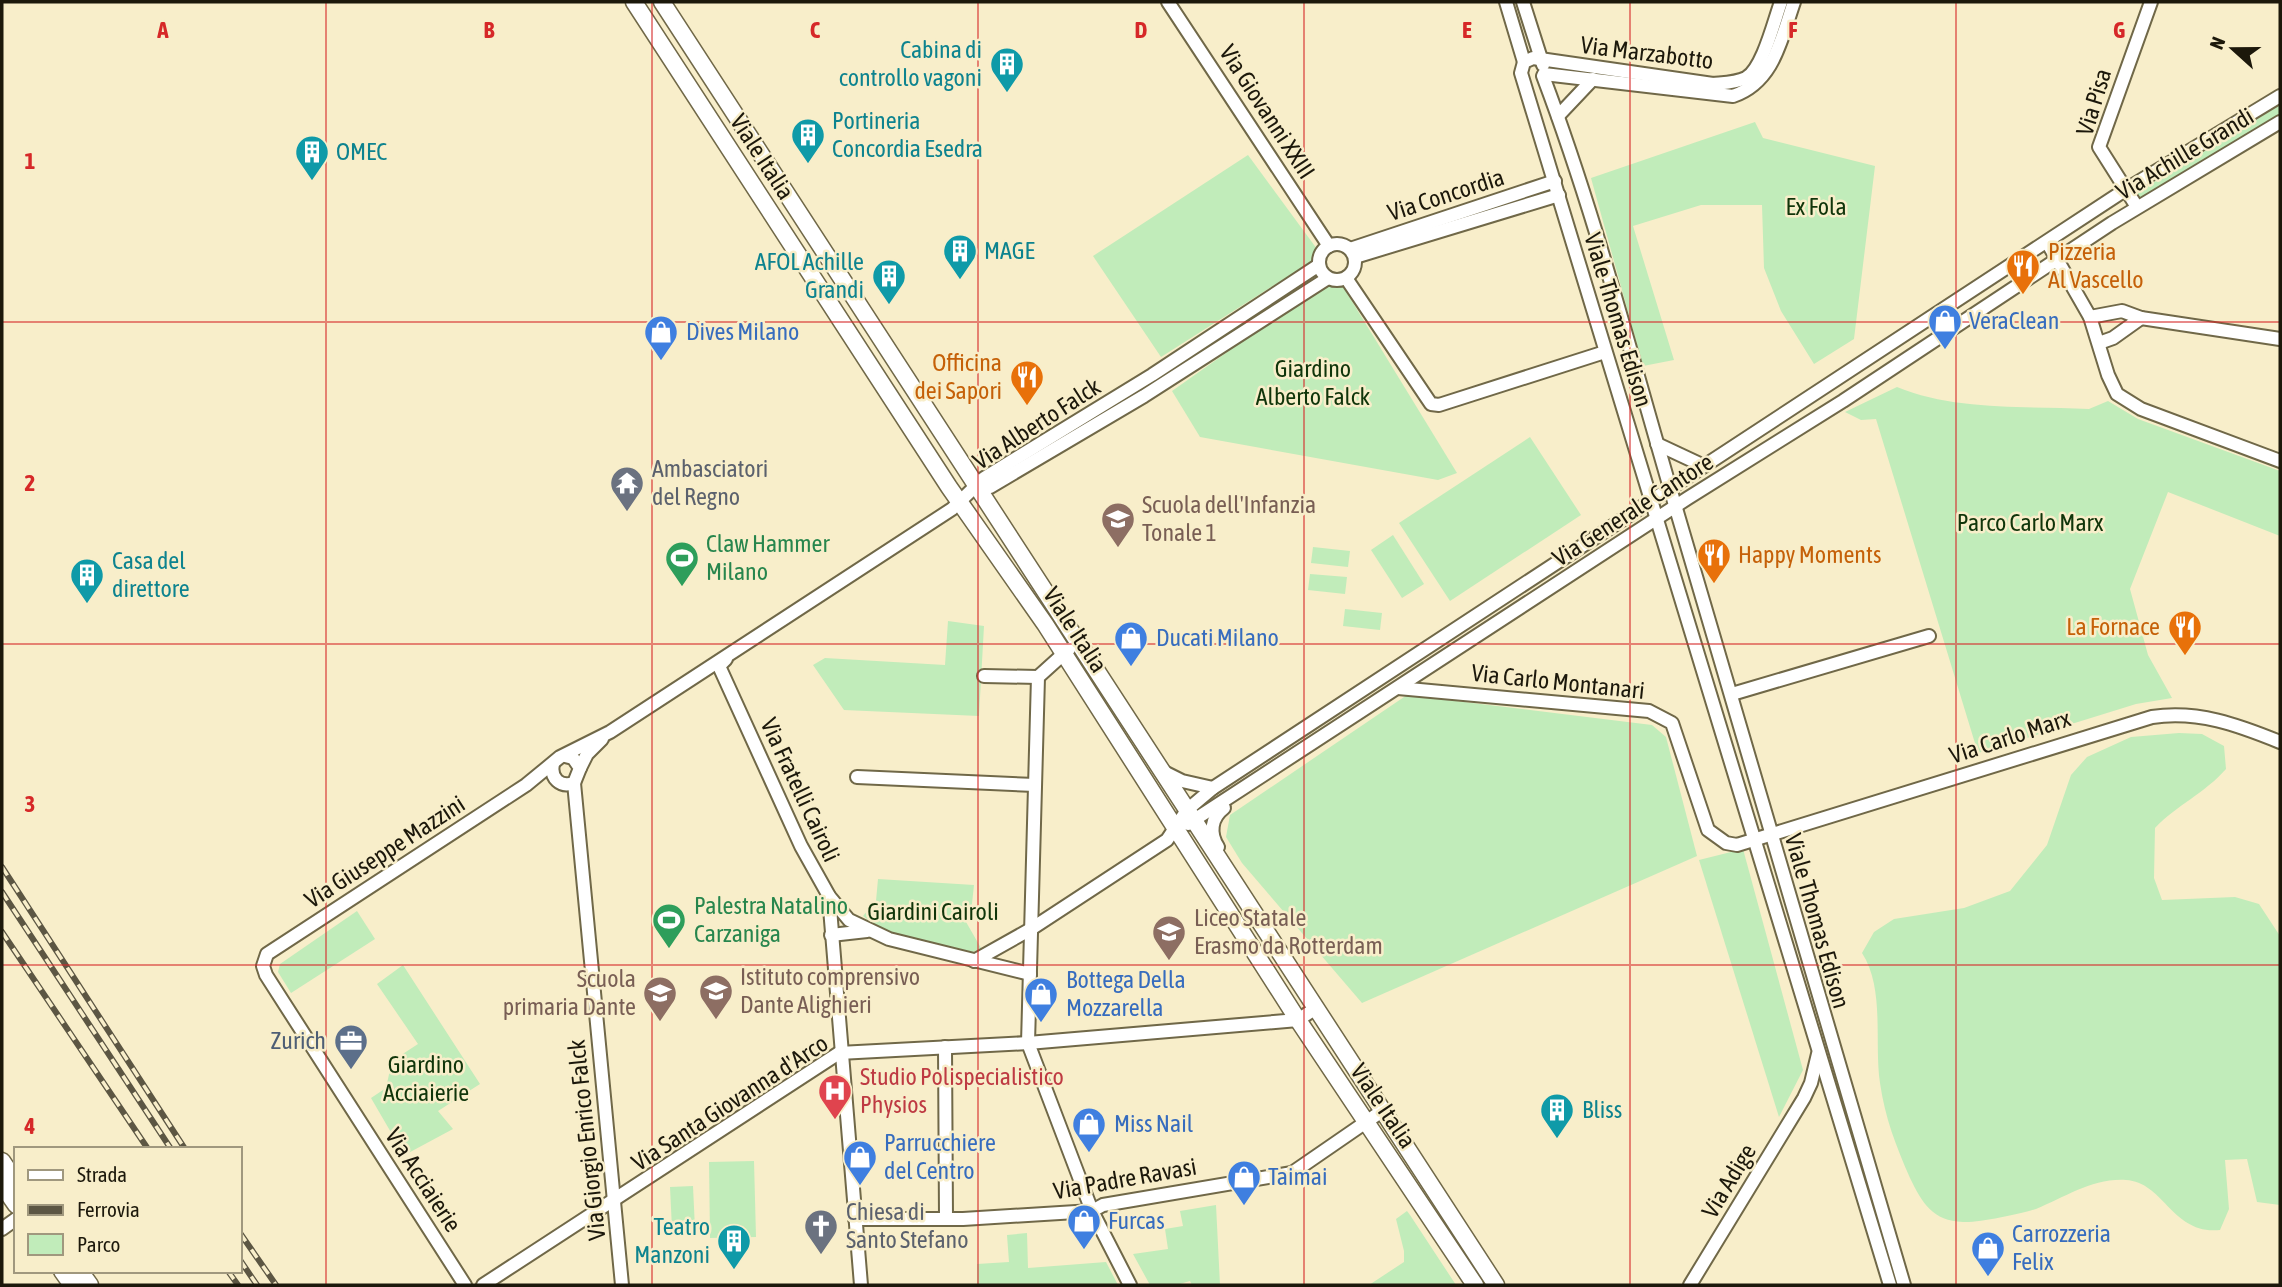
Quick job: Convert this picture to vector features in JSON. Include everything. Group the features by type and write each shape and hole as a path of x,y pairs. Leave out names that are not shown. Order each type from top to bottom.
{"main road":[{"name":"Viale Italia","path":"634,2 960,503 1063,653 1298,1020 1475,1285"},
{"name":"Viale Italia","path":"662,2 1496,1285"},
{"path":"2,1161 14,1179"},
{"path":"2,1185 14,1202"}],"street":[{"path":"1506,2 1524,62 1521,73 1525,79 1535,82 1542,71 1533,58 1524,62"},
{"name":"Viale Thomas Edison","path":"1523,2 1732,694 1769,834 1904,1285"},
{"name":"Via Marzabotto","path":"1542,71 1713,84 1734,81 1747,77 1758,66 1781,2"},
{"name":"Via Marzabotto","path":"1542,71 1723,96 1741,93 1751,89 1767,74 1794,2"},
{"name":"Via Pisa","path":"2137,207 2101,152 2099,141 2151,2"},
{"name":"Via Giovanni XXIII","path":"1170,3 1329,246"},
{"name":"Viale Thomas Edison","path":"1525,79 1605,352 1890,1285"},
{"name":"Via Marzabotto","path":"1558,116 1593,79"},
{"name":"Via Achille Grandi","path":"2125,190 2280,96"},
{"name":"Via Achille Grandi","path":"2112,223 2280,122"},
{"name":"Via Concordia","path":"1352,253 1555,181"},
{"name":"Via Generale Cantore","path":"974,961 1031,929 1167,840 1213,788 2125,190"},
{"name":"Via Concordia","path":"1352,253 1559,195"},
{"name":"Via Generale Cantore","path":"1190,816 1241,790 1657,521 1676,506 1843,401 2112,223"},
{"path":"2047,242 2090,317 2112,386 2128,403 2280,461"},
{"path":"1337,244 1352,253 1355,267 1346,278 1328,278 1320,265 1320,256 1329,246 1337,244"},
{"name":"Via Alberto Falck","path":"977,488 984,478 1152,375 1320,265"},
{"name":"Via Alberto Falck","path":"977,488 990,487 1144,396 1328,278"},
{"path":"1346,278 1431,404 1439,405 1605,352"},
{"path":"2090,317 2122,311 2141,318 2280,339"},
{"path":"2099,343 2113,338 2141,318"},
{"path":"1657,444 1704,466"},
{"name":"Via Giuseppe Mazzini","path":"267,954 526,785 553,771 565,756 610,732 729,656 960,503 977,488"},
{"path":"1673,573 1694,567"},
{"path":"1732,694 1929,636"},
{"path":"1078,644 1063,653 1038,677 1028,1043 1092,1211 1130,1285"},
{"name":"Via Fratelli Cairoli","path":"729,656 719,666 802,846 829,896 849,920 867,931 1030,974"},
{"path":"984,676 1038,677"},
{"name":"Via Carlo Montanari","path":"1398,688 1649,711 1663,716 1672,723 1708,830 1726,844 1737,845 1755,840"},
{"name":"Via Carlo Marx","path":"1755,840 2152,717 2204,716 2280,742"},
{"name":"Via Giuseppe Mazzini","path":"574,783 587,754 610,732"},
{"path":"565,756 573,758 580,768"},
{"path":"1159,768 1182,781 1213,788"},
{"path":"553,771 560,784 574,783"},
{"path":"857,777 1035,785"},
{"name":"Via Giorgio Enrico Falck","path":"574,783 622,1285"},
{"name":"Viale Italia","path":"1241,790 1214,818 1212,836 1242,884 1246,900"},
{"path":"829,896 839,1053 861,1285"},
{"name":"Via Fratelli Cairoli","path":"831,935 867,931"},
{"name":"Via Acciaierie","path":"267,954 264,966 266,975 465,1285"},
{"name":"Via Santa Giovanna d'Arco","path":"483,1285 839,1053 1028,1043 1298,1020 1316,1008"},
{"name":"Via Adige","path":"1690,1285 1804,1098 1815,1068 1817,1046"},
{"path":"944,1047 946,1218"},
{"path":"1804,1098 1815,1091 1830,1088 1847,1098"},
{"name":"Via Padre Ravasi","path":"855,1219 1092,1211 1103,1205 1292,1173 1382,1111"}],"green space":[{"path":"2280,105 2280,115 2140,200 2135,194"},
{"name":"Ex Fola","path":"1755,122 1763,138 1875,166 1854,339 1814,364 1781,311 1764,268 1762,205 1701,205 1633,226 1674,360 1643,366 1591,178"},
{"name":"Giardino Alberto Falck","path":"1248,155 1317,249 1312,261 1161,357 1093,256"},
{"name":"Giardino Alberto Falck","path":"1325,283 1342,285 1457,473 1438,480 1200,437 1172,391"},
{"name":"Parco Carlo Marx","path":"1897,387 1943,400 1992,406 2089,409 2108,401 2138,419 2280,471 2280,536 2168,492 2130,589 2148,655 2172,698 2136,704 1978,753 1876,419 1861,420 1845,412"},
{"path":"1530,437 1581,515 1450,601 1399,523"},
{"path":"1393,535 1424,584 1402,598 1371,550"},
{"path":"1313,547 1350,551 1348,567 1311,563"},
{"path":"1310,574 1347,577 1345,594 1308,590"},
{"path":"1345,609 1382,613 1380,630 1343,626"},
{"path":"948,621 984,626 979,716 844,710 813,665 825,658 945,665"},
{"path":"1407,695 1652,725 1666,737 1697,856 1362,1003 1242,863 1226,837 1230,815"},
{"path":"2202,734 2224,746 2226,769 2155,828 2154,878 2162,900 2235,897 2259,904 2280,936 2280,1205 2257,1202 2247,1159 2225,1160 2229,1209 2220,1230 2190,1225 2150,1189 2126,1180 2090,1185 2036,1209 2010,1216 1970,1222 1944,1218 1930,1209 1919,1195 1888,1120 1878,1067 1874,982 1862,953 1874,932 1894,919 1964,908 2010,891 2047,845 2071,775 2087,757 2131,737"},
{"path":"1743,849 1803,1070 1779,1117 1699,860"},
{"name":"Giardini Cairoli","path":"878,879 974,885 971,913 962,915 981,948 973,952 930,943 901,936 874,924 863,916 876,901"},
{"path":"357,911 375,939 291,993 278,972 280,964"},
{"name":"Giardino Acciaierie","path":"403,965 480,1084 438,1111 453,1129 399,1158 396,1141 371,1098 386,1088 392,1061 418,1044 377,984"},
{"path":"754,1161 756,1237 710,1238 709,1162"},
{"path":"693,1186 695,1229 672,1229 670,1187"},
{"path":"1216,1205 1220,1285 1192,1285 1190,1281 1176,1285 1150,1285 1133,1254 1168,1249 1165,1229 1183,1226 1180,1211"},
{"path":"1407,1211 1456,1285 1369,1285 1404,1262 1396,1219"},
{"path":"1027,1233 1028,1268 1106,1262 1118,1285 977,1285 977,1264 1009,1262 1007,1235"}],"railway":[{"path":"2,867 184,1147"},
{"path":"2,892 170,1147"},
{"path":"2,932 147,1147"},
{"path":"242,1236 276,1285"},
{"path":"242,1263 257,1285"},
{"path":"229,1273 238,1285"}],"place":[{"name":"Cabina di controllo vagoni","path":"1007,94"},
{"name":"Portineria Concordia Esedra","path":"808,165"},
{"name":"OMEC","path":"312,182"},
{"name":"MAGE","path":"960,281"},
{"name":"Pizzeria Al Vascello","path":"2023,296"},
{"name":"AFOL Achille Grandi","path":"889,306"},
{"name":"VeraClean","path":"1945,351"},
{"name":"Dives Milano","path":"661,362"},
{"name":"Officina dei Sapori","path":"1027,407"},
{"name":"Ambasciatori del Regno","path":"627,513"},
{"name":"Scuola dell'Infanzia Tonale 1","path":"1118,549"},
{"name":"Happy Moments","path":"1714,585"},
{"name":"Claw Hammer Milano","path":"682,588"},
{"name":"Casa del direttore","path":"87,605"},
{"name":"La Fornace","path":"2185,657"},
{"name":"Ducati Milano","path":"1131,668"},
{"name":"Palestra Natalino Carzaniga","path":"669,950"},
{"name":"Liceo Statale Erasmo da Rotterdam","path":"1169,962"},
{"name":"Istituto comprensivo Dante Alighieri","path":"716,1021"},
{"name":"Scuola primaria Dante","path":"660,1023"},
{"name":"Bottega Della Mozzarella","path":"1041,1024"},
{"name":"Zurich","path":"351,1071"},
{"name":"Studio Polispecialistico Physios","path":"835,1121"},
{"name":"Bliss","path":"1557,1140"},
{"name":"Miss Nail","path":"1089,1154"},
{"name":"Parrucchiere del Centro","path":"860,1187"},
{"name":"Taimai","path":"1244,1207"},
{"name":"Furcas","path":"1084,1251"},
{"name":"Chiesa di Santo Stefano","path":"821,1256"},
{"name":"Teatro Manzoni","path":"734,1271"},
{"name":"Carrozzeria Felix","path":"1988,1278"}]}
